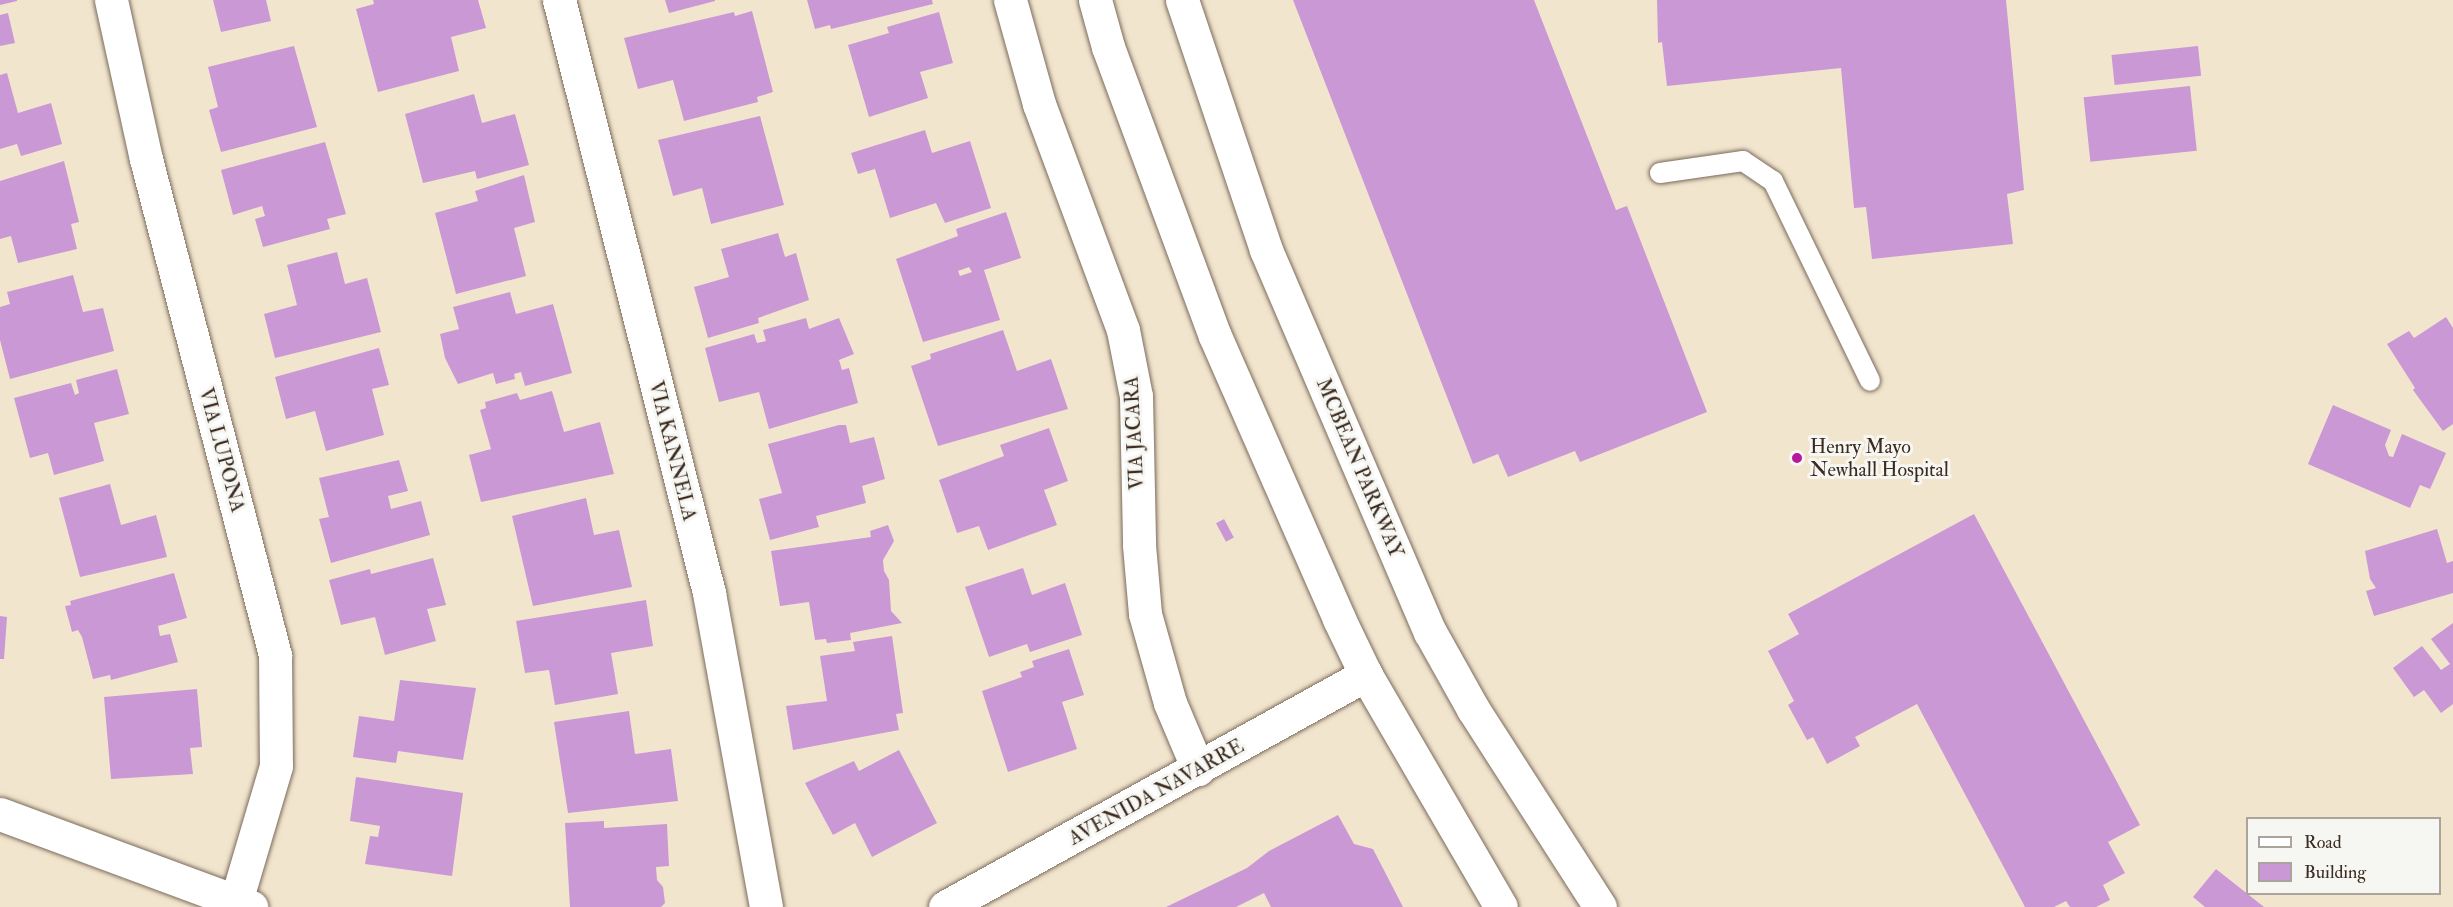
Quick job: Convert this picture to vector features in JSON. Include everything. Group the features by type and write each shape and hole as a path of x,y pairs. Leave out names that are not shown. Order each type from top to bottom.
{"street":[{"name":"VIA LUPONA","path":"111,0 146,159 275,655 276,766 243,904"},
{"name":"VIA KANNELA","path":"559,0 709,593 766,907"},
{"name":"VIA JACARA","path":"1010,0 1039,104 1123,330 1136,396 1145,614 1170,704 1198,769"},
{"path":"1095,0 1108,47 1215,336 1366,675 1501,907"},
{"name":"MCBEAN PARKWAY","path":"1182,0 1266,250 1430,632 1473,709 1600,907"},
{"name":"AVENIDA NAVARRE","path":"945,907 1366,675"},
{"path":"0,814 243,904"}],"lane":[{"path":"1660,173 1743,161 1773,181 1870,381"}],"building":[{"path":"0,0 17,0 17,1 0,5"},
{"path":"213,0 266,0 271,21 221,32"},
{"path":"373,0 478,0 486,28 451,37 459,71 378,92 356,9 374,4"},
{"path":"665,0 715,0 715,1 669,13"},
{"path":"807,0 932,0 933,4 831,29 830,25 815,29"},
{"path":"1293,0 1534,0 1616,210 1627,206 1707,412 1580,462 1575,451 1508,477 1498,454 1473,464"},
{"path":"1657,0 2006,0 2024,190 2007,194 2013,244 1872,259 1866,207 1854,208 1841,68 1667,86 1662,42 1658,43"},
{"path":"752,11 773,92 757,97 758,102 684,121 673,80 638,89 624,38 734,12 735,16"},
{"path":"939,12 953,63 920,72 928,98 869,117 848,45 889,33 887,27"},
{"path":"8,13 15,43 0,46 0,15"},
{"path":"294,46 317,127 221,152 209,110 218,107 208,67"},
{"path":"2198,46 2201,76 2115,85 2111,55"},
{"path":"7,73 18,113 51,103 62,144 21,156 17,144 0,149 0,75"},
{"path":"2190,86 2197,151 2090,162 2084,97"},
{"path":"474,94 482,123 515,114 529,165 477,179 475,171 423,183 405,114"},
{"path":"760,116 784,205 711,224 702,188 673,196 658,140"},
{"path":"925,130 932,153 970,141 991,208 945,223 936,203 890,218 875,169 858,174 851,153"},
{"path":"325,142 346,214 327,219 330,229 263,247 255,219 265,216 262,206 233,215 221,170"},
{"path":"64,161 79,222 71,224 77,249 18,263 11,236 0,239 0,181"},
{"path":"524,175 535,222 514,228 526,276 456,294 435,213 478,201 475,191"},
{"path":"1006,212 1021,258 984,270 1000,320 923,342 896,259 958,236 956,229","holes":["969,267 972,272 960,276 958,271"]},
{"path":"778,233 785,257 796,253 809,300 758,318 759,323 708,338 694,287 729,277 721,249"},
{"path":"337,252 345,284 367,278 381,332 275,358 264,314 297,305 287,265"},
{"path":"73,275 83,312 103,308 114,351 10,379 0,340 0,307 10,304 7,292"},
{"path":"510,292 516,314 553,304 572,373 525,386 521,372 514,374 515,379 496,384 493,373 458,384 445,358 440,334 459,329 453,307"},
{"path":"2446,317 2453,328 2453,424 2443,431 2413,390 2415,388 2387,344 2409,331 2414,338"},
{"path":"806,318 809,329 839,318 854,354 839,360 842,370 849,368 858,403 769,429 759,392 719,402 705,348 754,334 757,343 766,341 763,330"},
{"path":"1003,330 1017,371 1051,359 1068,409 938,446 911,366 931,359 930,354"},
{"path":"379,348 389,385 372,389 384,435 326,451 315,411 286,419 275,377"},
{"path":"117,369 129,414 94,423 104,461 54,475 48,453 30,458 14,398 71,383 75,395 79,393 76,380"},
{"path":"552,391 564,432 600,422 614,474 481,502 469,455 491,449 480,410 486,408 485,402 517,393 520,400"},
{"path":"2333,405 2391,430 2385,445 2389,456 2393,457 2402,434 2446,453 2430,489 2420,485 2410,508 2308,464"},
{"path":"846,425 850,443 874,437 885,479 862,486 866,503 816,516 819,527 770,540 759,499 782,493 768,444"},
{"path":"1049,428 1068,481 1044,490 1057,525 988,550 979,526 957,533 939,480 1004,456 1000,445"},
{"path":"399,460 408,491 388,496 391,509 421,501 430,535 331,563 319,519 329,517 319,478"},
{"path":"110,484 121,525 156,515 167,557 80,577 59,498"},
{"path":"586,498 594,535 619,530 632,587 533,606 512,516"},
{"path":"1974,514 2140,825 2108,842 2125,873 2103,885 2110,900 2096,907 2070,907 2066,901 2054,907 2025,907 1917,704 1855,737 1860,746 1827,764 1813,737 1807,740 1788,705 1794,701 1768,651 1799,634 1788,614"},
{"path":"1224,519 1234,538 1226,542 1216,523"},
{"path":"888,525 894,541 883,560 884,571 889,580 891,611 902,623 850,633 851,640 827,643 826,639 815,640 809,602 780,606 771,551 871,537 870,531"},
{"path":"2437,529 2447,563 2453,561 2453,593 2374,616 2366,591 2376,588 2370,579 2365,551"},
{"path":"433,558 446,605 427,609 436,641 385,655 375,617 341,625 329,580 370,569 371,574"},
{"path":"1023,568 1032,595 1065,583 1082,635 1030,652 1027,644 989,657 965,587"},
{"path":"174,573 187,618 158,626 160,636 170,634 178,662 111,680 110,675 93,679 82,637 78,630 72,632 65,606 71,605 70,601"},
{"path":"646,600 653,646 611,653 618,694 555,705 549,670 525,673 516,621"},
{"path":"0,616 7,617 4,659 0,659"},
{"path":"2453,623 2453,704 2441,713 2424,690 2414,697 2393,668 2422,646 2441,670 2450,664 2431,639"},
{"path":"892,636 903,713 896,714 899,730 793,750 786,706 827,701 820,656 855,651 853,642"},
{"path":"1069,649 1084,695 1062,702 1077,749 1008,772 982,691 1022,677 1020,672 1034,667 1032,661"},
{"path":"400,680 476,688 463,760 398,751 396,763 353,757 359,716 394,721"},
{"path":"197,689 202,747 190,748 193,774 111,779 104,697"},
{"path":"629,711 635,754 671,749 678,801 568,813 554,722"},
{"path":"899,750 937,823 872,857 855,823 833,835 805,783 854,761 859,771"},
{"path":"356,777 463,793 452,876 365,864 370,836 378,837 380,826 350,821"},
{"path":"1338,815 1354,844 1373,849 1403,907 1271,907 1264,893 1236,907 1166,907 1247,868 1269,851"},
{"path":"604,821 604,828 667,824 669,866 656,867 657,880 663,887 665,903 661,907 570,907 565,823"},
{"path":"2216,869 2264,907 2205,907 2193,897"}],"place":[{"name":"Henry Mayo Newhall Hospital","path":"1797,458"}]}
